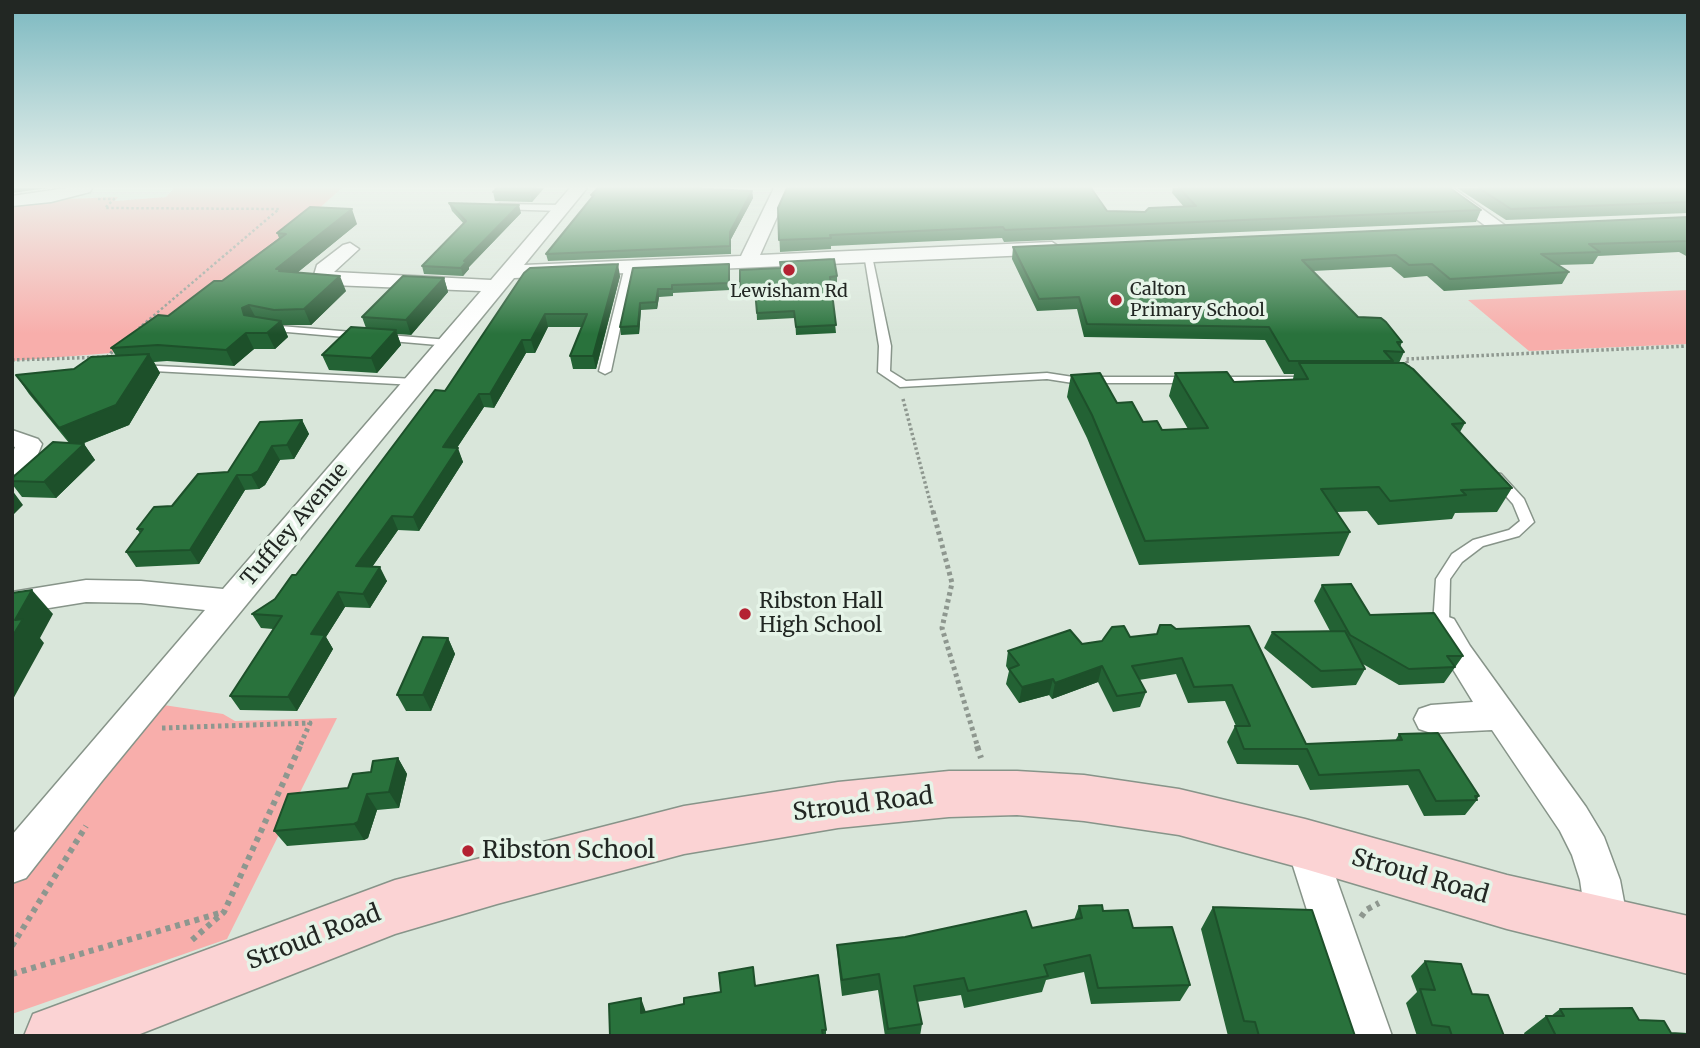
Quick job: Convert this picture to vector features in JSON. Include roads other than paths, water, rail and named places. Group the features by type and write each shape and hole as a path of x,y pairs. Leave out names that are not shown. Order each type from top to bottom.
{"main road":[{"name":"Stroud Road","path":"68,1033 395,907 551,864 684,830 800,811 852,804 992,793 1084,798 1179,812 1608,928 1688,946"}],"street":[{"name":"Tuffley Avenue","path":"12,865 537,237"},
{"path":"747,263 759,237"},
{"path":"350,249 324,269 324,275 332,279 353,280 502,279 628,268 1070,247"},
{"path":"12,437 29,444 25,458 12,467"},
{"path":"12,603 86,591 141,592 231,601"},
{"path":"1441,625 1573,820 1590,850 1604,896 1608,928"},
{"path":"1431,719 1501,715"},
{"path":"1305,844 1370,1036"}],"lane":[{"path":"867,256 885,346 884,372 904,385 1047,376 1073,380 1315,380"},
{"path":"605,371 628,268"},
{"path":"256,326 281,331 449,343"},
{"path":"120,370 155,367 415,382"},
{"path":"1441,625 1443,579 1457,558 1478,543 1514,533 1527,522 1519,502 1491,471"}],"place":[{"name":"Lewisham Rd","path":"789,270"},
{"name":"Calton Primary School","path":"1116,300"},
{"name":"Ribston Hall High School","path":"745,614"},
{"name":"Ribston School","path":"468,851"}]}
